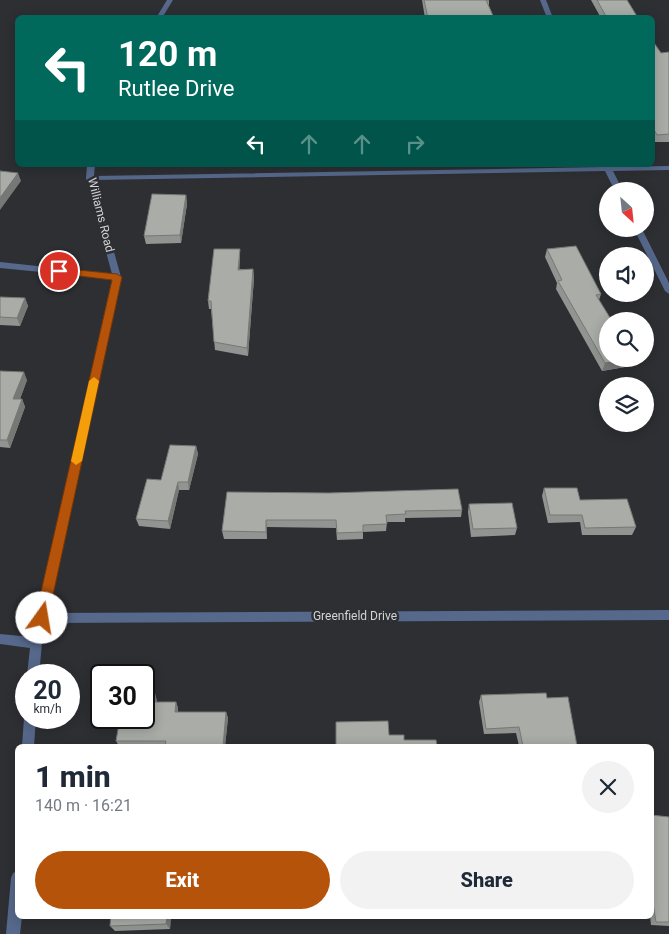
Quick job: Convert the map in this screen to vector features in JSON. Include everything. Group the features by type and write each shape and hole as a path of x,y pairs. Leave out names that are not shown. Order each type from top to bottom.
{"street":[{"path":"161,15 170,0"},
{"path":"543,0 549,15"},
{"name":"Williams Road","path":"34,664 36,643 117,277 90,178 91,167"},
{"path":"90,178 564,167"},
{"path":"607,167 615,182"},
{"path":"638,167 669,168"},
{"path":"642,238 669,291"},
{"path":"0,265 117,277"},
{"name":"Greenfield Drive","path":"42,618 669,615"},
{"path":"0,639 36,643"},
{"path":"28,744 29,729"},
{"path":"13,934 15,912"}],"building":[{"path":"424,0 486,0 493,15 427,15"},
{"path":"597,0 627,0 636,15 605,15"},
{"path":"655,44 661,53 669,52 669,134 657,135 655,131"},
{"path":"0,171 18,173 0,198"},
{"path":"152,194 186,195 180,235 144,236"},
{"path":"576,246 599,290 599,294 596,295 606,312 599,312 599,353 558,281 562,280 547,249"},
{"path":"214,249 240,249 238,270 253,269 247,348 214,342 211,301 208,301"},
{"path":"0,297 25,298 17,318 0,317"},
{"path":"0,371 24,372 13,399 22,399 7,440 0,440"},
{"path":"170,445 196,446 188,482 178,482 168,521 136,519 147,479 161,480"},
{"path":"544,488 577,488 580,500 627,499 636,527 585,528 582,515 550,515"},
{"path":"458,489 462,510 405,511 406,514 386,515 387,524 363,525 363,532 337,533 336,520 266,520 266,532 222,531 227,492 329,493"},
{"path":"512,503 517,528 473,529 469,504"},
{"path":"546,693 547,698 568,697 577,744 523,744 519,727 486,729 481,695"},
{"path":"155,702 176,702 175,712 226,712 223,744 165,744 166,741 116,741 118,729 155,729"},
{"path":"388,721 389,735 404,735 404,740 436,740 437,744 336,744 336,722"},
{"path":"654,815 669,817 669,922 656,922 654,910"},
{"path":"111,919 167,919 166,924 110,926"}],"slow traffic":[{"path":"76,461 94,381"}],"route":[{"path":"42,618 117,277 59,271"}]}
